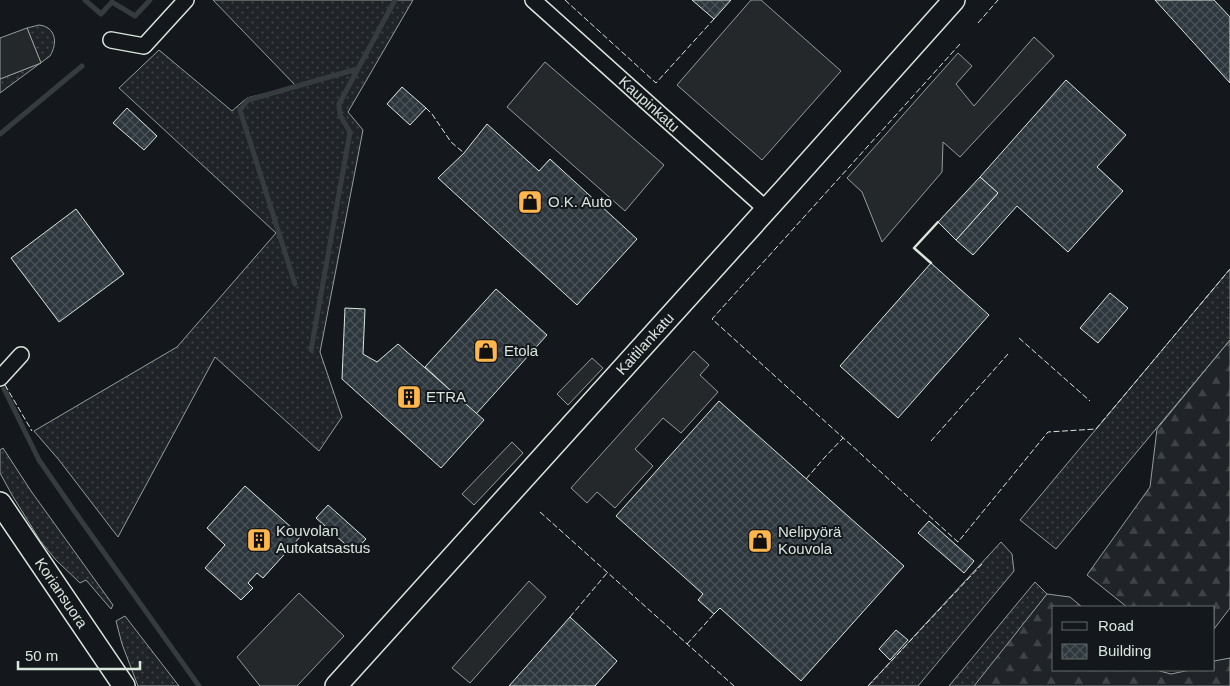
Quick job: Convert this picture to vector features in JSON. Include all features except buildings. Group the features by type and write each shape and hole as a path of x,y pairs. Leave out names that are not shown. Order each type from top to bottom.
{"street":[{"path":"111,40 144,46 186,0"},
{"name":"Kaupinkatu","path":"533,0 766,209"},
{"name":"Kaitilankatu","path":"336,686 954,0"},
{"path":"0,363 21,355 0,378"},
{"name":"Koriansuora","path":"0,503 123,685"}],"green space":[{"path":"213,0 413,0 348,112 363,130 320,352 342,417 319,451 215,357 118,537 59,460 34,431 177,347 276,233 119,88 159,50 232,111 247,98 296,86"},
{"path":"39,25 45,26 52,32 55,41 50,56 41,63 27,28"},
{"path":"40,63 0,93 0,79"},
{"path":"1230,269 1230,340 1056,549 1020,520"},
{"path":"1230,340 1230,608 1215,628 1215,606 1126,606 1087,575 1150,487 1157,429"},
{"path":"3,448 31,491 113,605 111,609 86,580 80,583 56,560 41,542 0,473 0,450"},
{"path":"1001,542 1012,554 1014,571 918,686 868,686"},
{"path":"1035,582 1047,594 975,686 949,686"},
{"path":"1047,594 1070,597 1081,606 1052,606 1052,671 1160,671 1171,674 1185,671 1215,671 1215,661 1230,658 1230,686 974,686"},
{"path":"125,616 179,686 138,686 122,644 116,621"}],"shaded area":[{"path":"751,0 761,0 841,71 762,160 677,85"},
{"path":"27,28 41,63 0,79 0,38"},
{"path":"1034,37 1054,56 960,157 943,142 942,172 882,242 862,192 847,178 958,53 972,66 956,84 974,106"},
{"path":"545,62 664,165 625,211 507,107"},
{"path":"694,351 709,365 700,375 718,392 681,433 663,418 635,449 653,466 615,508 597,492 587,503 571,488"},
{"path":"592,358 603,368 568,405 557,394"},
{"path":"512,442 523,453 474,505 462,494"},
{"path":"529,581 546,597 470,683 452,668"},
{"path":"299,593 344,636 297,686 260,686 237,657"}],"waterway":[{"path":"85,0 101,14 112,2 135,16 150,0"},
{"path":"311,350 350,132 340,115 339,104 395,0"},
{"path":"0,134 82,66"},
{"path":"295,284 240,110 248,100 357,69"},
{"path":"4,389 39,460 199,686"}],"fence":[{"path":"565,0 656,83 714,19"},
{"path":"978,23 998,0"},
{"path":"960,44 712,319 958,542 1048,432 1096,429 1230,269"},
{"path":"426,108 451,142 464,153"},
{"path":"1019,338 1090,401"},
{"path":"931,441 1008,354"},
{"path":"5,385 32,431"},
{"path":"806,479 843,438"},
{"path":"540,512 734,686"},
{"path":"868,686 982,564"},
{"path":"570,617 607,573"},
{"path":"687,644 714,614"}],"wall":[{"path":"931,263 914,248 938,222"}],"place":[{"name":"O.K. Auto","path":"530,202"},
{"name":"Etola","path":"486,351"},
{"name":"ETRA","path":"409,397"},
{"name":"Kouvolan Autokatsastus","path":"259,540"},
{"name":"Nelipyörä Kouvola","path":"760,541"}]}
